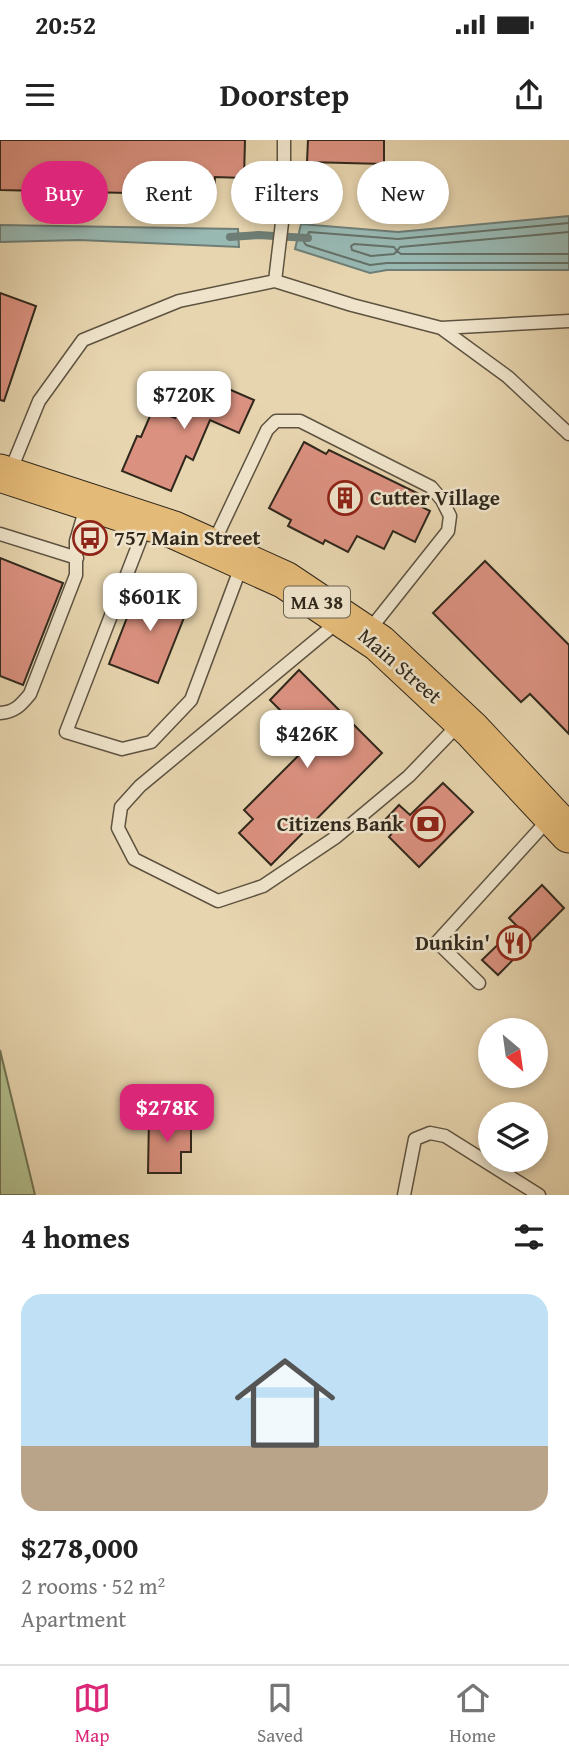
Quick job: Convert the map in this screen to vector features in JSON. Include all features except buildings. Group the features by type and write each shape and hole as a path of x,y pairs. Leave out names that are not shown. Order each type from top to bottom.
{"main road":[{"name":"Main Street","path":"2,474 147,521 285,580 354,627 462,721 560,825"}],"lane":[{"path":"275,281 280,252 285,140"},
{"path":"2,474 39,401 83,340 179,300 275,281 352,306 441,328 569,321"},
{"path":"441,328 509,376 569,434"},
{"path":"147,521 66,732 122,749 151,742 191,700 227,554 267,430 276,421 300,421 408,473 431,487 450,516 448,531 354,627 140,786 121,807 118,828 134,859 218,901 262,886 336,837 409,776 462,721"},
{"path":"0,713 10,712 20,706 30,694 76,575 76,541 88,501"},
{"path":"0,534 76,558"},
{"path":"479,983 437,942 560,825"},
{"path":"404,1195 415,1139 430,1133 445,1136 539,1195"}],"green space":[{"path":"0,1050 35,1195 0,1195"}],"water":[{"path":"569,216 569,270 387,270 370,273 295,249 301,224 398,232"},
{"path":"0,225 238,229 239,247 79,240 0,242"}],"waterway":[{"path":"230,237 258,235 308,238"}],"place":[{"name":"Cutter Village","path":"345,498"},
{"name":"757 Main Street","path":"90,538"},
{"name":"Citizens Bank","path":"428,824"},
{"name":"Dunkin'","path":"514,943"}]}
